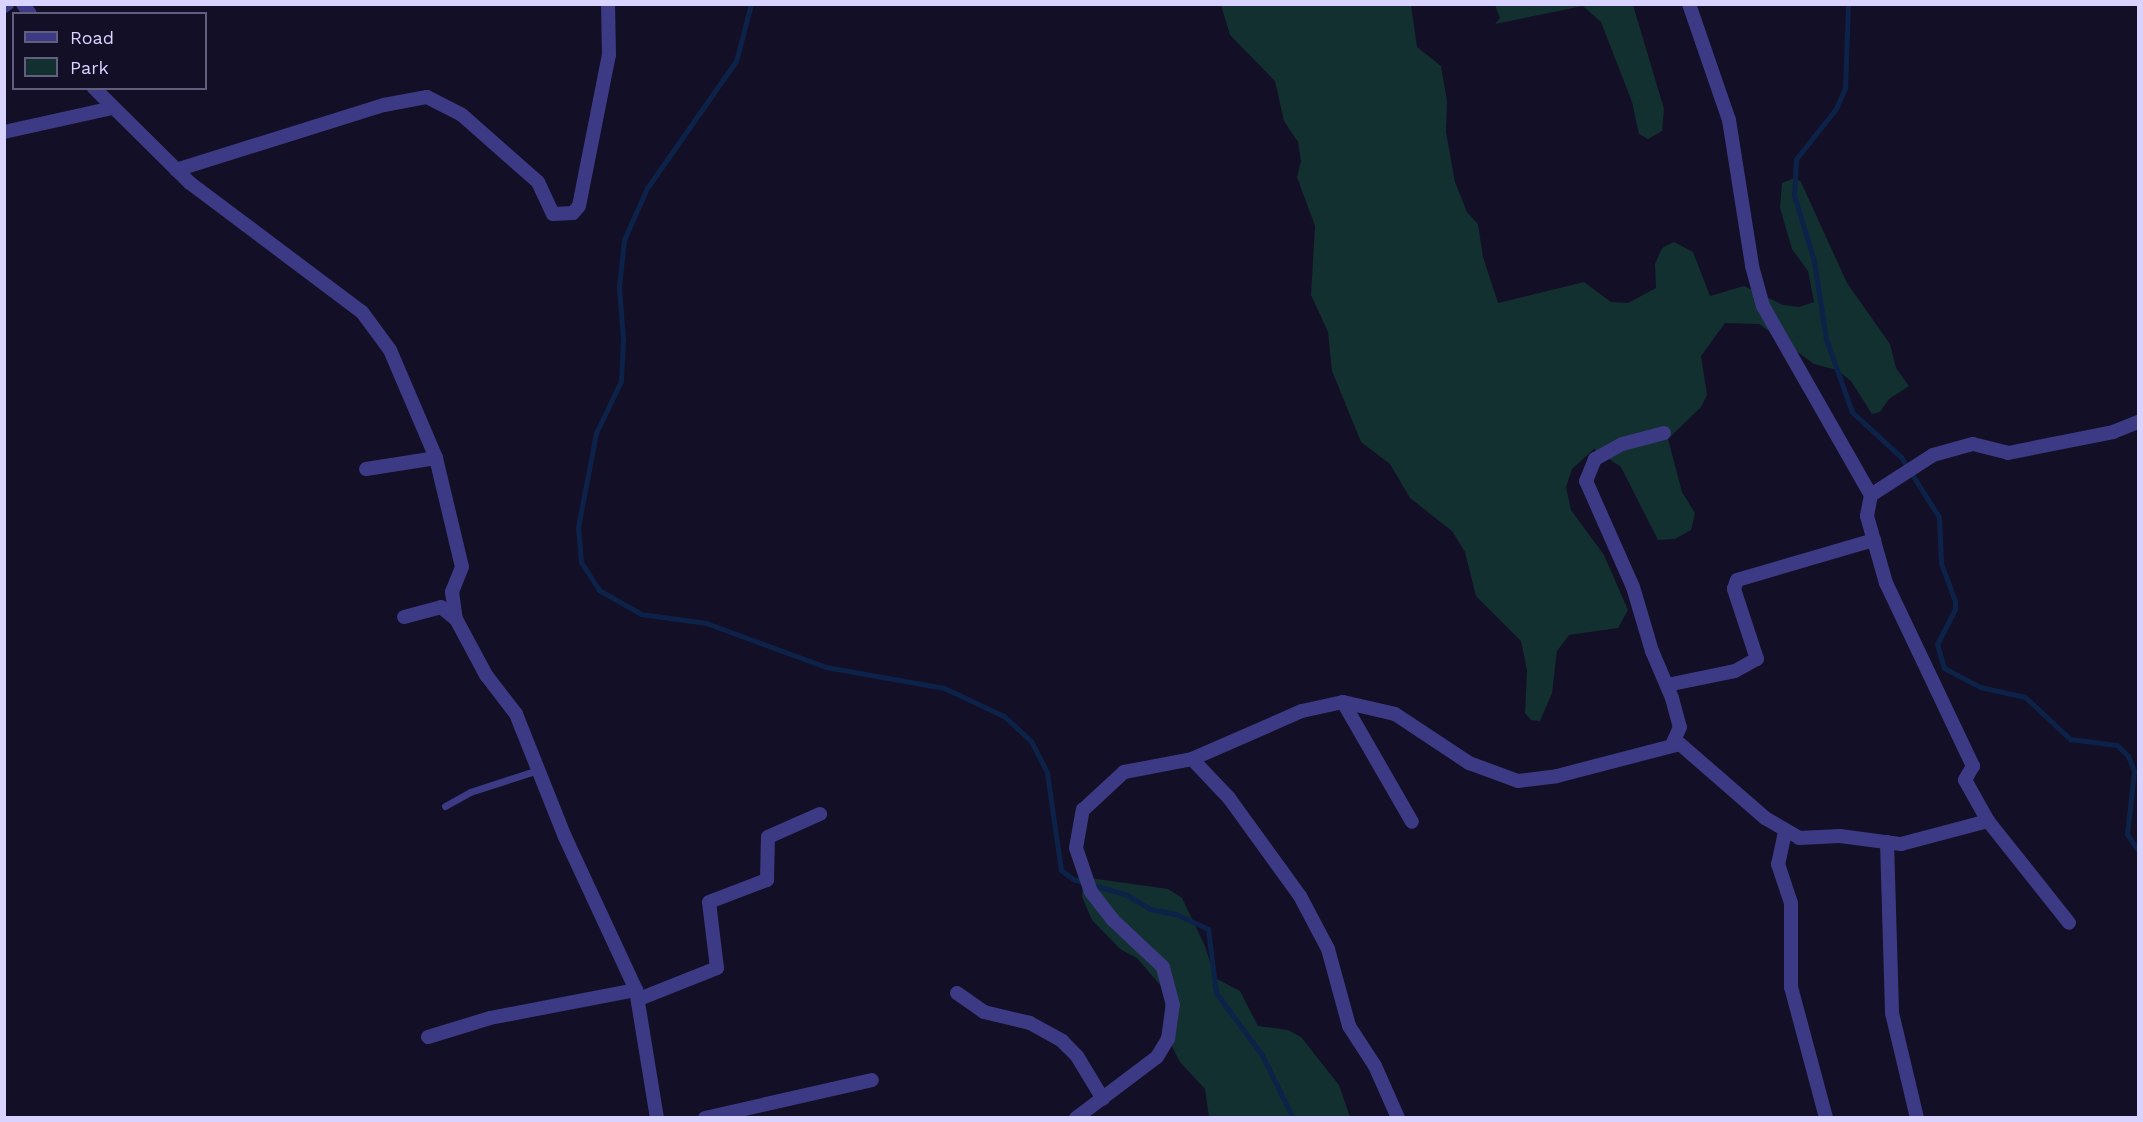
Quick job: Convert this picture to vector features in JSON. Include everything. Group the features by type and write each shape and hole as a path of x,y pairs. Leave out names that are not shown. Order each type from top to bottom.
{"street":[{"path":"176,170 384,105 427,97 462,115 538,182 553,214 573,213 579,206 609,55 608,4"},
{"path":"1689,4 1729,120 1752,266 1763,306 1871,495 1867,516 1886,583 1973,766 1965,780 1988,821 2069,923"},
{"path":"96,90 176,170 362,312 390,350 436,458 462,567 452,592 456,619 486,675 516,714 540,769 565,837 637,995 657,1118"},
{"path":"4,132 112,108"},
{"path":"1871,495 1934,455 1974,444 2007,453 2113,432 2139,422"},
{"path":"1664,433 1622,444 1595,459 1586,474 1597,511 1633,587 1652,651 1667,685 1680,727 1673,743"},
{"path":"366,470 436,458"},
{"path":"1667,685 1736,671 1757,659 1734,589 1737,580 1874,540"},
{"path":"404,617 441,607 456,619"},
{"path":"1076,1118 1157,1057 1168,1040 1173,1005 1163,967 1113,920 1091,892 1076,848 1078,824 1094,796 1124,772 1192,759 1275,721 1321,705 1343,702 1395,714 1469,763 1518,780 1557,776 1673,743 1695,754 1785,832 1799,838 1840,836 1901,844 1988,821"},
{"path":"1343,702 1412,822"},
{"path":"1192,759 1229,798 1300,896 1328,949 1349,1026 1375,1066 1398,1118"},
{"path":"428,1036 490,1018 637,995 717,968 710,902 767,880 768,837 820,814"},
{"path":"1785,832 1778,864 1791,903 1791,987 1826,1118"},
{"path":"1887,842 1892,1013 1917,1118"},
{"path":"957,993 984,1012 1030,1023 1062,1041 1077,1056 1103,1099"},
{"path":"705,1118 872,1080"}],"lane":[{"path":"445,806 470,792 540,769"}],"green space":[{"path":"1221,5 1411,5 1417,47 1441,66 1447,101 1446,132 1455,182 1467,212 1478,224 1483,257 1498,303 1584,282 1611,302 1628,303 1656,288 1655,264 1662,248 1674,242 1693,252 1710,296 1744,286 1783,305 1799,307 1814,302 1808,271 1792,249 1780,208 1782,183 1795,178 1801,182 1847,283 1890,344 1896,368 1909,386 1889,399 1880,412 1872,414 1851,381 1837,370 1814,364 1759,324 1725,323 1701,356 1707,395 1701,407 1668,439 1682,492 1695,513 1691,530 1675,539 1658,540 1621,467 1594,449 1572,469 1566,487 1571,510 1604,555 1628,610 1618,628 1569,635 1557,651 1552,693 1540,721 1531,720 1525,713 1527,670 1521,641 1476,596 1465,552 1452,531 1410,498 1390,464 1361,442 1332,371 1328,332 1311,295 1315,226 1297,177 1301,161 1298,142 1284,121 1275,81 1230,35"},
{"path":"1495,5 1633,5 1664,109 1662,131 1648,139 1639,134 1632,102 1601,22 1583,6 1495,24 1500,18"},
{"path":"1090,878 1168,889 1182,898 1205,946 1215,978 1240,991 1258,1026 1288,1030 1301,1037 1339,1085 1350,1117 1209,1117 1205,1089 1180,1062 1164,1031 1165,1003 1161,986 1137,958 1120,949 1092,920 1082,897 1083,882"}],"waterway":[{"path":"751,4 736,61 647,188 624,240 619,287 623,339 621,381 596,433 578,527 581,562 599,590 641,614 706,623 826,667 944,688 1004,716 1031,741 1047,773 1061,870 1073,879 1127,895 1150,909 1176,914 1208,929 1216,993 1262,1055 1293,1118"},
{"path":"1848,4 1845,88 1835,110 1796,159 1794,195 1814,261 1826,339 1852,412 1901,457 1939,517 1941,563 1955,601 1955,609 1937,644 1944,668 1980,687 2025,697 2070,739 2117,745 2128,756 2134,771 2127,834 2138,850"}]}
